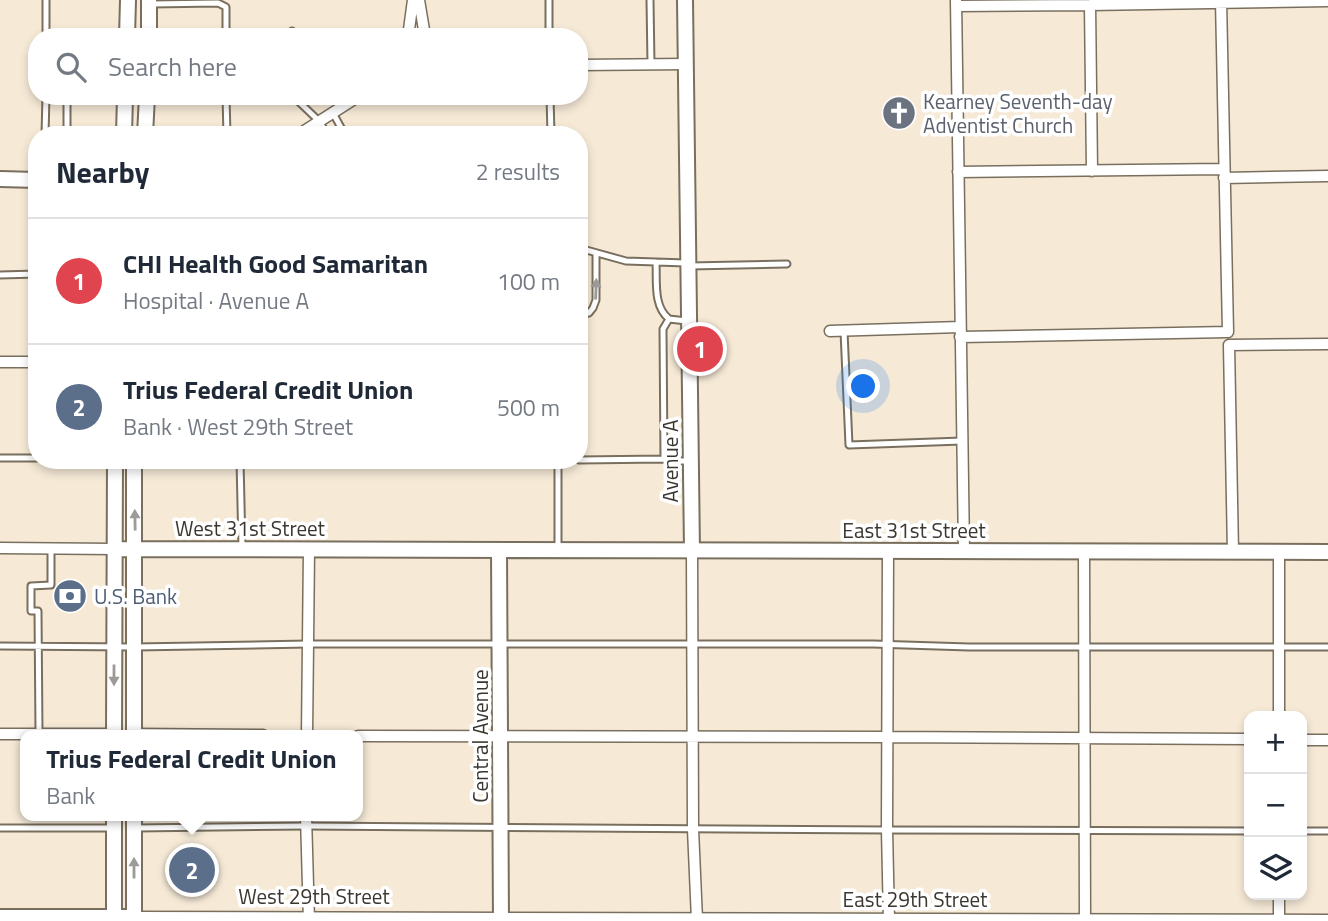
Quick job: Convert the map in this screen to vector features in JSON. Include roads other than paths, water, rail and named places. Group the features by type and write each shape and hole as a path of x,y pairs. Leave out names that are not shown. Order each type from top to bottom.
{"street":[{"path":"127,28 128,0"},
{"path":"409,28 413,0"},
{"path":"419,0 424,28"},
{"name":"Avenue A","path":"685,0 692,460 693,829 697,919"},
{"path":"830,331 1228,332 1221,1"},
{"path":"964,551 956,3 1090,5 1328,1"},
{"path":"149,2 149,28"},
{"path":"1090,5 1092,171"},
{"path":"588,65 686,64"},
{"path":"124,126 125,105"},
{"path":"145,126 147,105"},
{"path":"312,126 346,105"},
{"path":"958,172 1092,171 1328,176"},
{"path":"0,179 28,180"},
{"path":"1233,552 1229,345 1328,344"},
{"path":"0,362 28,362"},
{"path":"114,730 115,469"},
{"path":"134,469 134,730"},
{"name":"West 31st Street","path":"0,548 499,550"},
{"path":"307,730 309,550"},
{"name":"East 31st Street","path":"499,550 1328,552"},
{"name":"Central Avenue","path":"499,550 502,919"},
{"path":"888,551 889,920"},
{"path":"1084,552 1085,920"},
{"path":"1279,552 1279,711"},
{"path":"0,734 20,734"},
{"path":"363,736 1244,740"},
{"path":"1307,740 1328,740"},
{"path":"306,821 309,919"},
{"path":"114,822 114,919"},
{"path":"134,822 134,919"},
{"path":"1279,900 1279,920"},
{"name":"West 29th Street","path":"0,917 502,919"},
{"name":"East 29th Street","path":"502,919 1328,920"}],"lane":[{"path":"46,0 46,28"},
{"path":"549,0 550,28"},
{"path":"650,0 651,64"},
{"path":"149,2 218,3 226,7 226,28"},
{"path":"45,126 46,105"},
{"path":"67,105 67,126"},
{"path":"226,105 227,126"},
{"path":"304,105 322,126"},
{"path":"550,105 551,126"},
{"path":"333,113 340,126"},
{"path":"588,251 626,261 689,265 787,264"},
{"path":"588,313 596,300 596,253"},
{"path":"656,262 658,304 662,313 669,319 690,321"},
{"path":"0,275 28,274"},
{"path":"664,459 663,329 669,319"},
{"path":"844,330 849,445 962,441"},
{"path":"0,458 28,458"},
{"path":"588,460 692,460"},
{"path":"240,469 242,549"},
{"path":"558,469 558,550"},
{"path":"39,730 38,611 31,611 31,586 51,585 51,549"},
{"path":"0,646 888,644 969,647 1328,647"},
{"path":"134,822 306,821 501,828 1244,831"},
{"path":"0,828 114,822"},
{"path":"1307,831 1328,831"}],"place":[{"name":"Kearney Seventh-day Adventist Church","path":"899,113"},
{"name":"CHI Health Good Samaritan","path":"700,349"},
{"name":"U.S. Bank","path":"70,596"},
{"name":"Trius Federal Credit Union","path":"192,870"}]}
